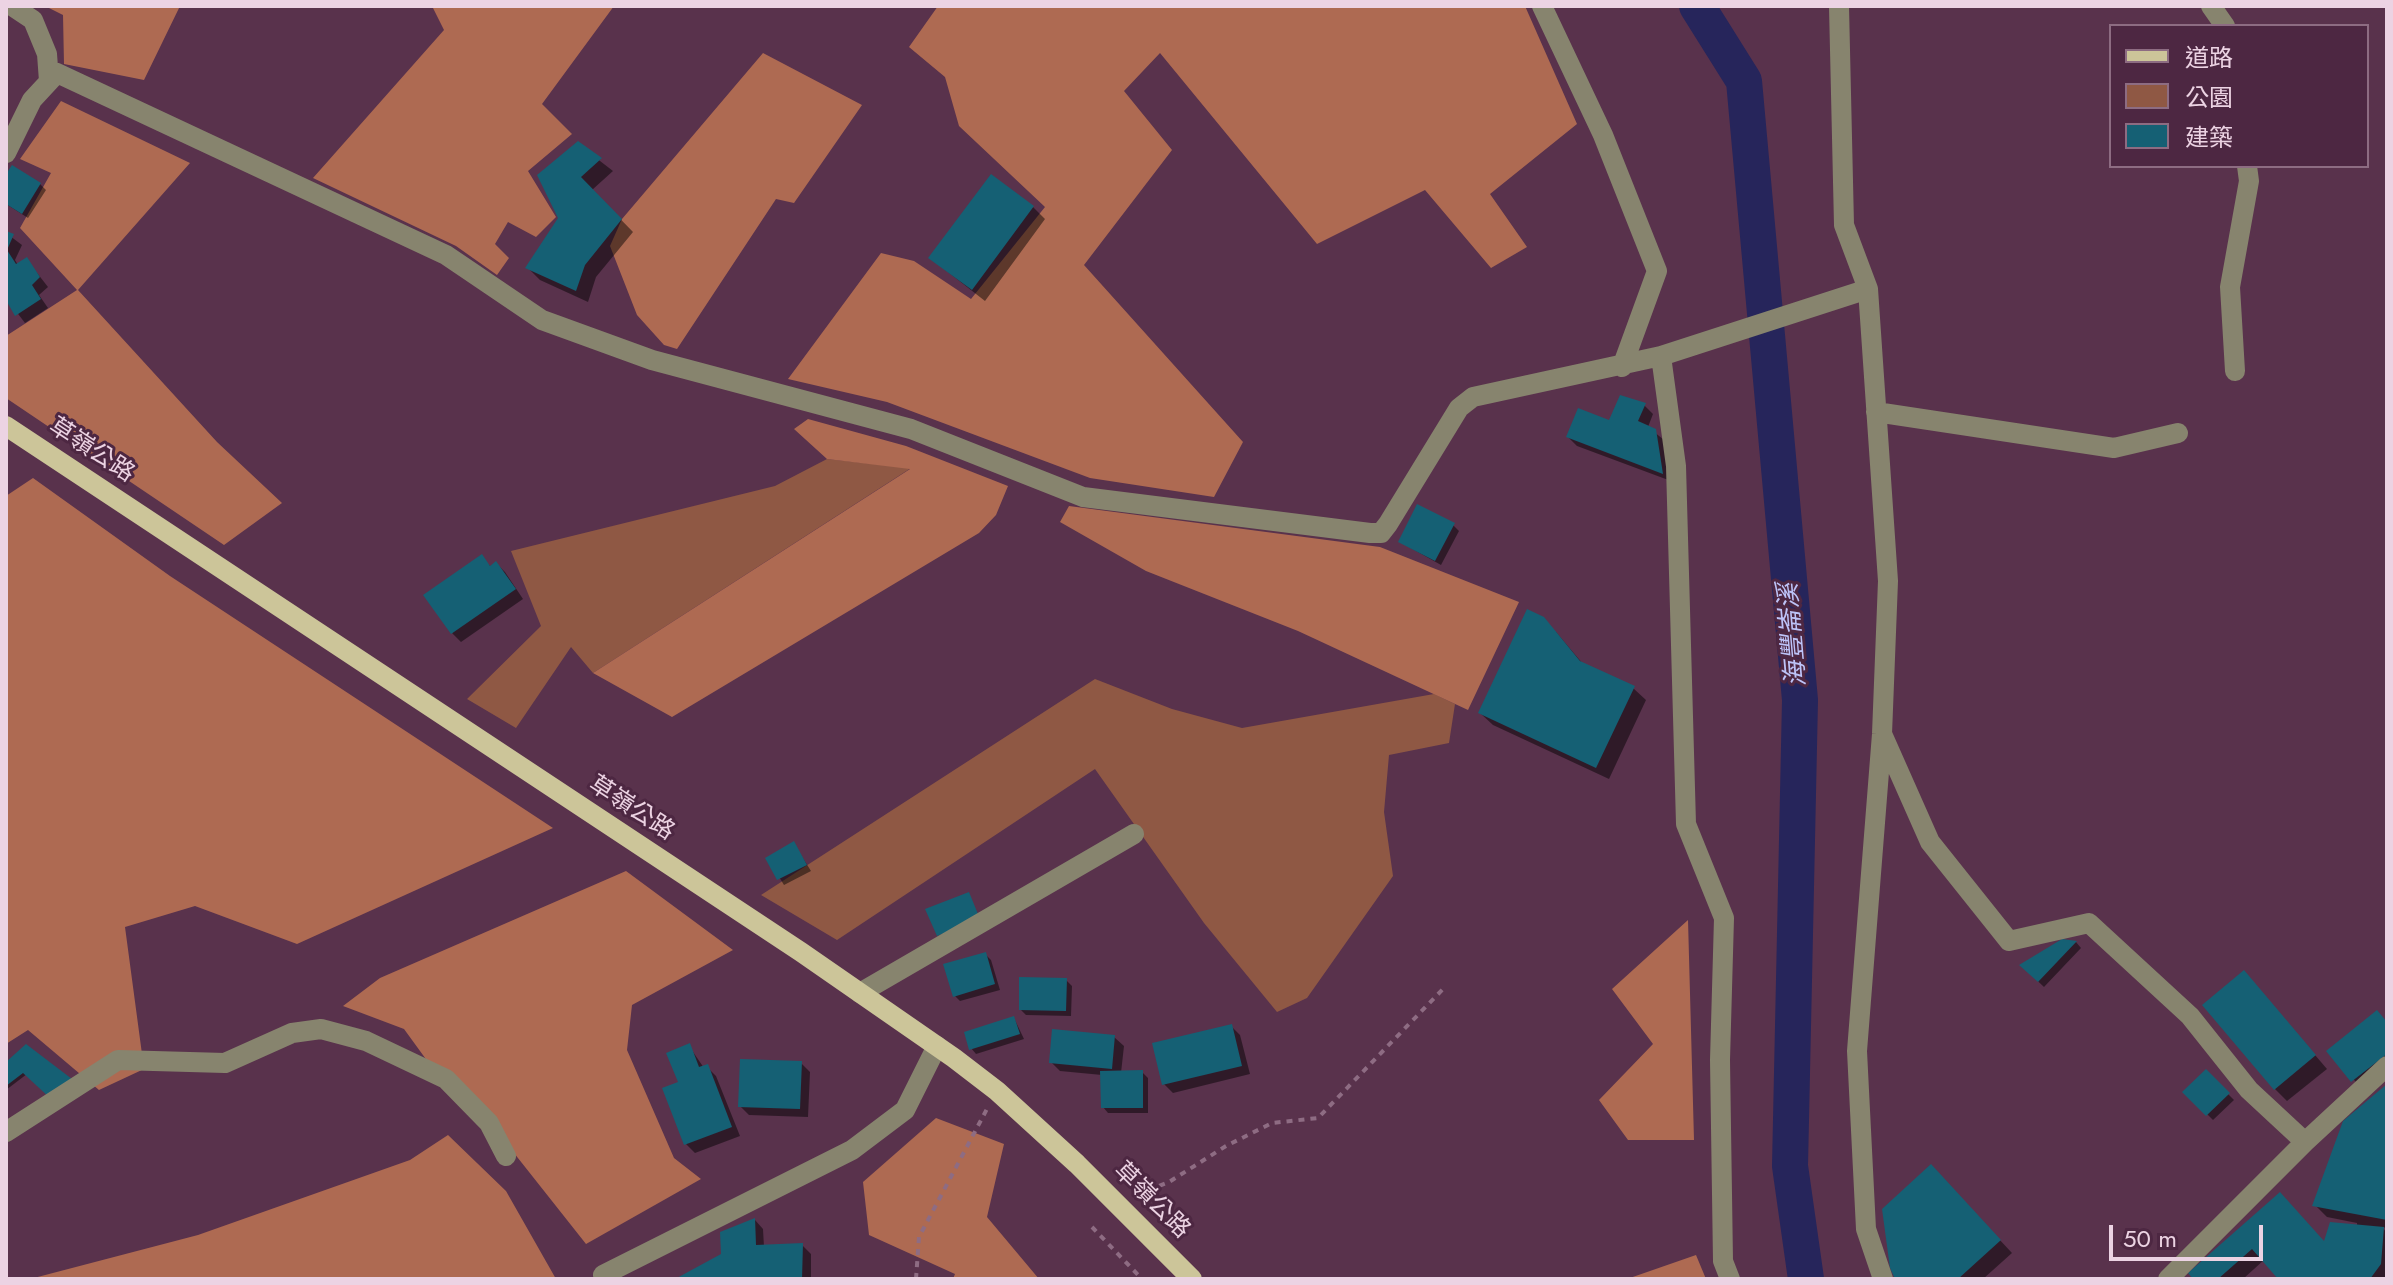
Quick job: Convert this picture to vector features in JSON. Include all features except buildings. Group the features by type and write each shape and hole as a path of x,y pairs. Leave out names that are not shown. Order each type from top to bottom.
{"main road":[{"name":"草嶺公路","path":"6,426 937,1046 997,1091 1192,1279"}],"street":[{"path":"12,6 33,20 47,54 49,81"},
{"path":"1542,6 1603,135 1657,271 1622,367"},
{"path":"1839,6 1844,225 1868,289 1888,581 1882,734 1857,1051 1866,1229 1883,1279"},
{"path":"2211,6 2224,24"},
{"path":"6,153 32,100 57,73 446,255 542,320 652,360 911,429 1083,497 1381,533 1459,408 1473,397 1622,367 1868,289"},
{"path":"2235,371 2230,287 2249,181 2247,168"},
{"path":"1661,356 1676,466 1686,824 1724,918 1720,1076 1723,1261 1730,1279"},
{"path":"1876,412 2114,448 2178,433"},
{"path":"1882,734 1930,842 2009,941 2089,923 2190,1016 2249,1090 2305,1142"},
{"path":"860,993 1134,834"},
{"path":"6,1132 118,1060 225,1063 292,1033 321,1029 366,1041 446,1079 489,1123 506,1156"},
{"path":"603,1275 852,1150 905,1110 937,1046"},
{"path":"2168,1279 2305,1142 2387,1066"}],"path":[{"path":"1116,1203 1169,1182 1226,1146 1272,1123 1318,1118 1444,988"},
{"path":"916,1279 919,1237 997,1091"},
{"path":"1092,1227 1142,1279"}],"green space":[{"path":"827,459 911,468 593,673 571,647 516,728 467,699 541,626 511,551 775,486"},
{"path":"1095,679 1172,709 1242,728 1434,694 1455,704 1449,743 1389,755 1384,812 1393,876 1307,998 1277,1012 1204,923 1095,769 837,940 761,895"}],"shaded area":[{"path":"45,6 180,6 144,80 64,64 63,15"},
{"path":"432,6 614,6 542,104 572,134 528,171 556,217 536,237 508,222 495,244 509,258 497,275 456,246 313,178 444,30"},
{"path":"938,6 1525,6 1577,124 1490,194 1527,247 1491,268 1425,190 1317,244 1160,53 1124,91 1172,150 1084,265 1243,442 1214,497 1090,478 887,402 788,379 881,253 914,261 971,299 1045,207 959,126 945,77 909,47"},
{"path":"763,53 862,105 794,203 776,199 677,349 664,345 637,315 610,246 622,219"},
{"path":"61,101 190,163 78,290 217,442 282,503 224,545 6,398 6,336 77,290 20,228 51,173 20,159"},
{"path":"808,419 906,446 1008,486 996,515 979,533 672,717 593,673 910,469 827,459 794,429"},
{"path":"33,478 170,576 553,828 297,944 195,906 125,927 144,1069 99,1090 28,1030 6,1044 6,496"},
{"path":"1069,506 1380,547 1519,602 1468,710 1298,631 1146,571 1060,522"},
{"path":"626,871 733,950 632,1005 627,1050 674,1158 701,1179 586,1244 476,1105 436,1073 404,1029 343,1006 380,978"},
{"path":"1688,920 1694,1140 1628,1140 1599,1100 1653,1044 1612,989"},
{"path":"936,1118 1004,1144 987,1217 1039,1279 953,1279 955,1274 869,1235 863,1182"},
{"path":"448,1135 506,1191 556,1279 30,1279 198,1235 410,1160"},
{"path":"1696,1255 1706,1279 1627,1279"}],"waterway":[{"name":"海豐崙溪","path":"1697,6 1744,81 1800,700 1790,1166 1806,1279"}]}
